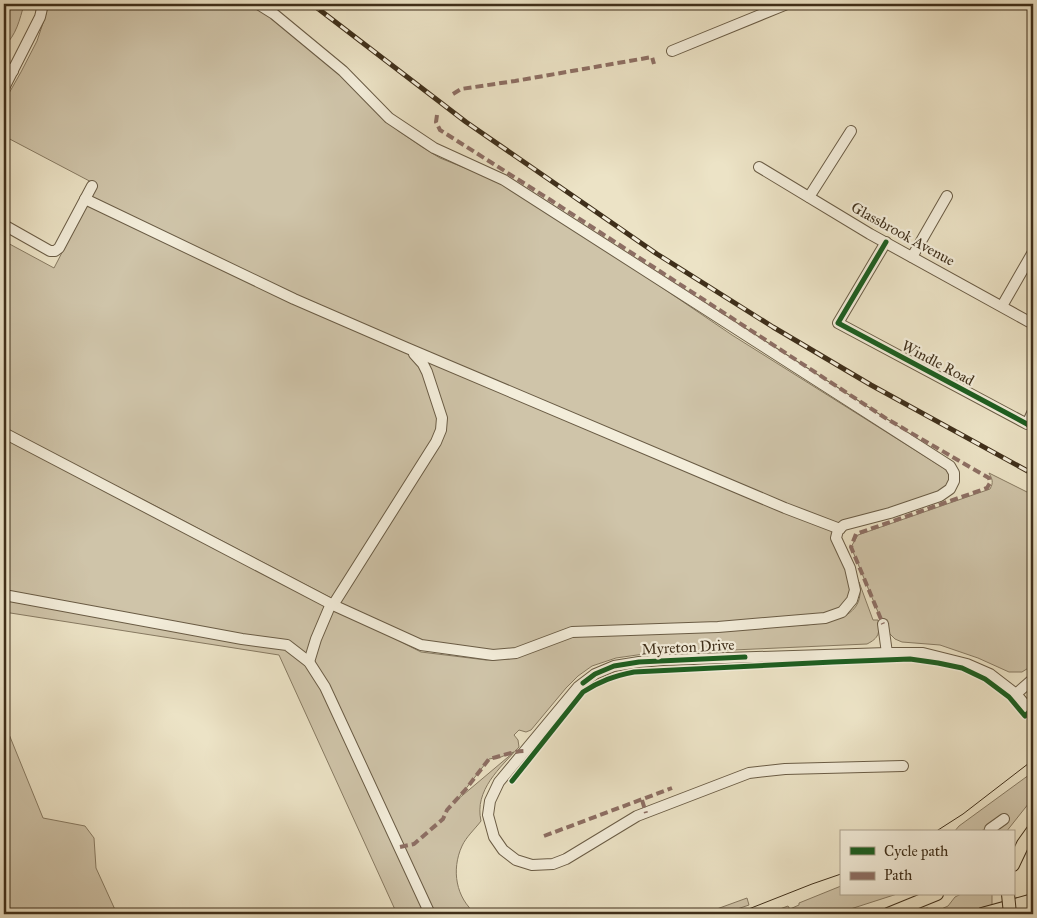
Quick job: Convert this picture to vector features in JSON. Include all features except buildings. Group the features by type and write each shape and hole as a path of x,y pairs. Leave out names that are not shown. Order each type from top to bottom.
{"main road":[{"path":"1014,862 1018,848 1033,830"},
{"path":"888,914 932,896"},
{"path":"1008,896 1010,914"},
{"path":"982,914 1033,900"}],"street":[{"path":"4,88 40,17 43,4"},
{"path":"4,433 332,606 421,645 493,655 516,653 572,632 718,627 825,618 842,612 852,600 855,590 850,568 836,538 838,530 844,525 890,513 940,496 950,489 954,481 954,473 950,466 504,180 434,148 389,118 342,71 274,14 258,4"},
{"path":"672,51 788,4"},
{"path":"4,66 13,71"},
{"path":"809,197 852,131"},
{"name":"Glassbrook Avenue","path":"759,167 912,257 1033,324"},
{"path":"4,225 50,251 55,251 59,248 92,186"},
{"path":"912,257 947,196"},
{"path":"85,199 294,299 840,529"},
{"name":"Windle Road","path":"886,242 838,323 1027,424 1033,411"},
{"path":"1002,306 1033,252"},
{"path":"309,662 316,639 332,606 436,442 441,430 442,418 427,372 418,357 407,348"},
{"path":"4,595 287,646 309,662 325,687 430,914"},
{"path":"883,624 887,653"},
{"name":"Myreton Drive","path":"903,766 749,773 637,816 569,858 552,864 532,865 516,860 503,850 494,837 488,815 490,801 499,782 578,687 595,674 614,666 663,660 923,653 967,664 990,674 1016,694 1033,714"},
{"path":"1016,694 1033,680"},
{"path":"990,830 1004,819"}],"shaded area":[{"path":"4,4 24,4 15,32 4,46"},
{"path":"48,4 253,4 317,51 397,130 440,158 515,188 732,335 945,469 949,476 949,482 940,493 835,525 851,580 852,591 842,607 829,615 781,621 573,630 512,651 491,652 420,641 383,625 4,429 4,241 54,268 97,185 4,136 4,102 37,41"},
{"path":"4,436 421,652 486,660 509,659 570,637 816,624 845,616 853,610 858,603 860,594 859,582 873,620 878,620 879,628 878,635 867,644 644,654 616,658 592,666 566,688 531,730 526,732 519,730 514,735 518,740 519,747 497,771 485,790 481,799 481,821 464,843 459,855 456,874 457,883 464,900 476,914 397,914 279,655 4,612","holes":["514,752 457,800 489,759"]},
{"path":"989,473 1033,495 1033,665 1022,672 1009,672 978,658 940,645 902,642 895,639 883,624 851,547 858,535 990,489 992,481"},
{"path":"4,722 43,818 85,826 94,838 96,868 117,914 7,914 7,893 4,881"},
{"path":"1033,772 1033,798 1008,830 998,830 1003,815 983,830 956,830"},
{"path":"840,886 840,896 891,896 835,914 766,914 788,906 790,909 799,905 799,903"},
{"path":"992,896 992,905 957,914 912,914 927,908 937,911 948,906 955,897"},
{"path":"747,898 749,905 723,914 703,914"}],"tram line":[{"path":"938,830 963,814 1033,760"},
{"path":"736,914 840,874"},
{"path":"4,898 4,914"}],"railway":[{"path":"312,4 466,122 657,254 773,327 871,385 1033,474"}],"marked path":[{"path":"453,94 461,89 652,57 654,64"},
{"path":"437,115 436,122 440,130 887,419 989,478 990,483 987,488 856,534 851,547 883,624"},
{"path":"400,847 414,844 443,819 447,810 489,759 526,751"},
{"path":"544,836 672,788"},
{"path":"642,800 646,813"}],"cycle path":[{"path":"886,242 838,323 1027,424 1033,430"},
{"path":"583,683 595,674 614,666 639,662 745,657"},
{"path":"512,781 583,692 607,679 634,672 910,659 962,668 985,679 1009,697 1025,716 1033,708"}]}
